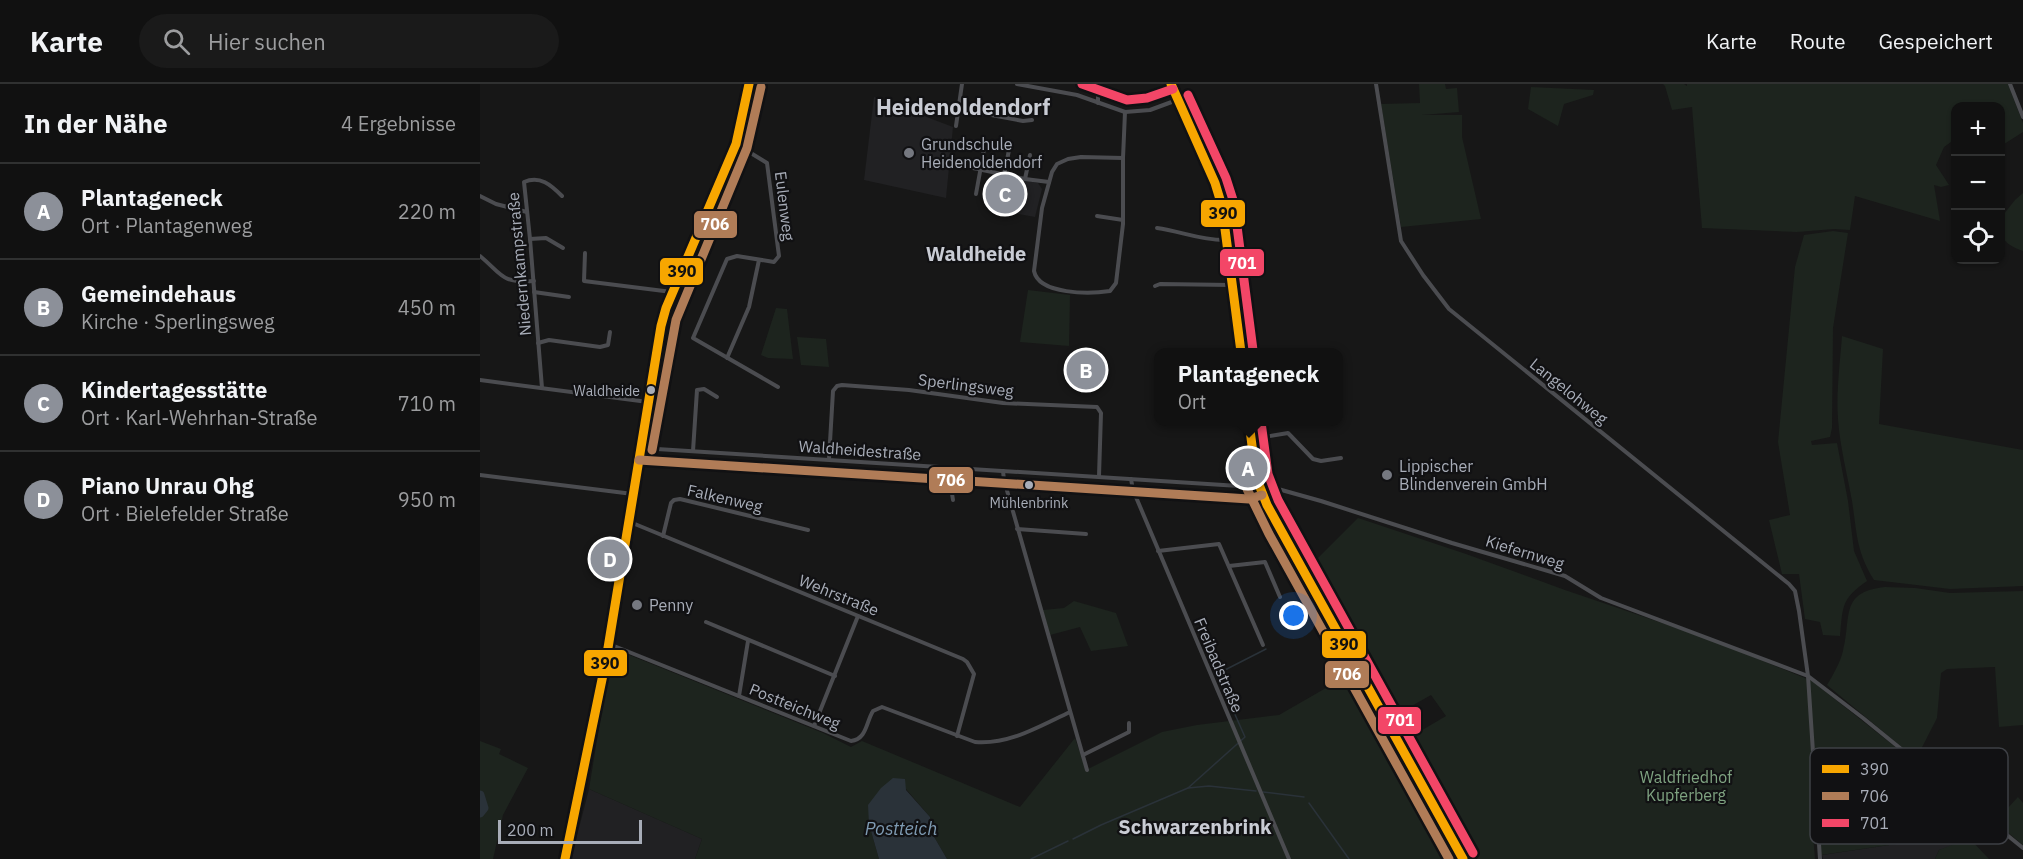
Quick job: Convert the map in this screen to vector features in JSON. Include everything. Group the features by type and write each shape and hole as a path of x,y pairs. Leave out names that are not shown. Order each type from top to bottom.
{"main road":[{"path":"565,859 608,644 661,326 736,144 749,84"},
{"path":"1171,84 1215,183 1224,216 1240,348"},
{"path":"1249,426 1259,487 1463,859"}],"street":[{"path":"956,126 962,84"},
{"path":"1017,84 1077,95 1125,112 1150,110 1178,100"},
{"path":"1098,84 1098,103"},
{"name":"Langelohweg","path":"1376,84 1401,241 1449,309 1795,591 1808,676 1813,748"},
{"path":"2010,84 2023,117"},
{"path":"959,110 1023,121 1032,120"},
{"path":"1124,158 1068,159 1057,164 1052,172 1042,208 1034,271 1035,277 1042,285 1086,292 1110,291 1116,283 1123,220 1125,112"},
{"name":"Eulenweg","path":"736,144 767,163 768,166 778,256 774,262 759,260"},
{"path":"976,194 985,144"},
{"path":"1004,175 1009,150"},
{"path":"1025,179 1030,155"},
{"path":"973,168 1049,182"},
{"name":"Niedernkampstraße","path":"542,388 524,182 542,180 562,196"},
{"path":"480,196 496,204 527,213"},
{"path":"1096,216 1123,220"},
{"path":"1157,228 1191,236 1227,240"},
{"path":"530,238 546,237 562,248"},
{"path":"585,253 584,281 673,293"},
{"path":"480,256 502,278 517,282 534,281"},
{"path":"727,358 749,307 759,260 737,256 727,259 693,338 727,358 778,387"},
{"path":"1155,286 1160,284 1232,285"},
{"path":"534,292 569,297"},
{"path":"538,343 549,340 600,347 608,345 610,332"},
{"path":"480,380 649,402"},
{"name":"Sperlingsweg","path":"829,459 833,391 837,386 842,385 909,390 1003,403 1097,407 1101,413 1099,476"},
{"path":"693,451 697,390 704,389 717,397"},
{"path":"1251,439 1288,433 1313,459 1321,461 1341,458"},
{"name":"Waldheidestraße","path":"640,448 1259,487"},
{"path":"948,468 953,500"},
{"path":"1003,471 1017,528 1087,770"},
{"path":"480,475 634,494"},
{"name":"Freibadstraße","path":"1131,479 1133,490 1158,551 1288,859"},
{"name":"Kiefernweg","path":"1259,487 1278,489 1311,498 1565,576 1601,598 1808,676 1900,748"},
{"name":"Falkenweg","path":"663,536 671,504 674,500 680,499 808,530"},
{"name":"Wehrstraße","path":"629,522 968,662 974,674 957,735"},
{"path":"1017,528 1086,534"},
{"path":"1158,551 1220,544 1263,645"},
{"path":"1229,566 1265,562 1280,597"},
{"path":"814,726 858,616"},
{"path":"706,622 835,676"},
{"path":"739,696 748,641"},
{"name":"Postteichweg","path":"608,644 847,740 855,741 863,736 873,711 882,708 957,735"},
{"path":"957,735 975,742 999,742 1070,712"},
{"path":"1083,755 1129,732 1129,723"},
{"name":"Kiefernweg","path":"2008,836 2023,848"},
{"name":"Langelohweg","path":"1819,844 1820,859"}],"shaded area":[{"name":"Grundschule Heidenoldendorf","path":"874,97 953,127 946,198 864,180"},
{"path":"1000,175 1038,183 1042,189 1035,217 993,209"},
{"path":"589,789 702,839 695,859 571,859"},
{"path":"1896,844 1956,845 1939,850 1935,859 1823,859 1822,855"}],"green space":[{"path":"1419,84 1445,84 1446,89 1457,88 1459,112 1422,115 1462,115 1462,137 1481,219 1401,227 1381,104 1420,103"},
{"path":"1663,84 1687,86 1687,84 2008,84 2023,123 2023,132 2005,143 2005,102 1951,102 1951,142 1944,147 1936,165 1949,185 1941,187 1934,185 1940,221 1855,196 1850,230 1797,232 1702,228 1692,107 1672,110"},
{"path":"1531,87 1594,90 1593,95 1564,104 1558,126 1528,109"},
{"path":"2023,193 2023,251 2005,241 2005,213"},
{"path":"1833,231 1848,233 1833,328 1832,428 1830,437 1811,441 1812,445 1837,443 1848,501 1854,551 1867,581 1852,593 1845,604 1840,636 1823,635 1820,622 1805,619 1799,574 1782,574 1769,520 1790,515 1778,442 1795,267 1804,235"},
{"path":"1028,290 1070,295 1069,346 1020,342"},
{"path":"776,308 787,309 793,359 768,358 761,355"},
{"path":"1842,336 1883,349 1879,424 2023,450 2023,586 1950,589 1874,580 1858,542 1839,429 1838,378"},
{"path":"797,337 826,339 829,367 801,365"},
{"name":"Waldfriedhof Kupferberg","path":"1358,518 1712,640 1812,681 1897,748 1810,748 1810,844 1814,844 1815,859 1473,859 1407,739 1446,716 1431,695 1394,716 1309,567"},
{"path":"1885,587 1950,593 2023,591 2023,725 1999,727 1995,667 1947,669 1941,673 1937,718 1922,748 1903,748 1827,685 1842,655 1850,608 1860,594"},
{"path":"1074,601 1116,613 1128,646 1091,651 1080,627 1050,635 1043,610 1064,608"},
{"path":"612,648 823,733 851,747 862,741 1020,807 1075,738 1086,770 1162,732 1197,725 1279,715 1352,673 1454,859 947,859 933,835 930,817 906,789 869,824 879,859 695,859 702,839 589,789"},
{"path":"480,741 501,749 499,754 528,768 503,815 493,859 480,859"},
{"path":"2018,797 2023,803 2023,845 2008,833 2008,808"},
{"path":"1821,844 1896,844 1821,855"},
{"path":"1954,844 1975,844 1989,859 1935,859 1939,850"}],"water":[{"name":"Postteich","path":"893,778 905,779 906,790 930,817 933,835 947,859 879,859 869,824 868,805 881,788"}],"waterway":[{"path":"1188,788 1245,737 1217,674 1266,649"},
{"path":"1073,839 1188,788 1209,786 1256,791"},
{"path":"1263,792 1304,797"},
{"path":"480,795 484,808 480,813"},
{"path":"1309,803 1349,859"},
{"path":"1031,859 1068,841"}],"transit line":[{"name":"390","path":"565,859 606,660 661,326 666,308 736,144 749,84"},
{"name":"701","path":"1082,84 1127,100 1147,98 1173,89"},
{"name":"390","path":"1171,84 1215,183 1222,206 1240,348"},
{"name":"706","path":"652,450 676,320 747,148 761,87"},
{"name":"701","path":"1188,95 1226,178 1234,203 1253,348"},
{"name":"390","path":"1250,426 1256,477 1267,505 1463,859"},
{"name":"701","path":"1262,426 1268,474 1278,500 1473,853"},
{"name":"706","path":"639,460 1249,499 1262,495"},
{"name":"706","path":"1247,489 1269,534 1449,859"}],"place":[{"name":"Grundschule Heidenoldendorf","path":"909,153"},
{"name":"Kindertagesstätte","path":"1005,194"},
{"name":"Gemeindehaus","path":"1086,370"},
{"name":"Waldheide","path":"651,390"},
{"name":"Plantageneck","path":"1248,468"},
{"name":"Lippischer Blindenverein GmbH","path":"1387,475"},
{"name":"Mühlenbrink","path":"1029,485"},
{"name":"Piano Unrau Ohg","path":"610,559"},
{"name":"Penny","path":"637,605"}],"district":[{"name":"Heidenoldendorf","path":"963,107"},
{"name":"Waldheide","path":"976,254"},
{"name":"Schwarzenbrink","path":"1195,827"}]}
